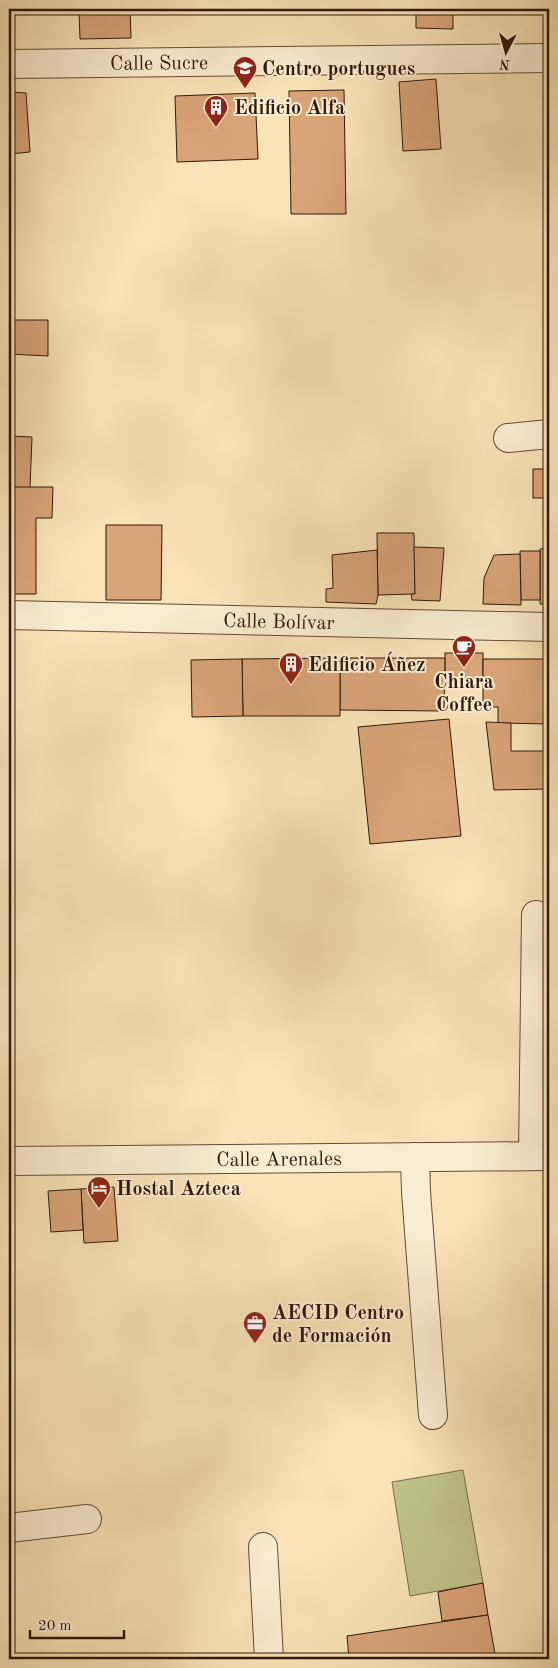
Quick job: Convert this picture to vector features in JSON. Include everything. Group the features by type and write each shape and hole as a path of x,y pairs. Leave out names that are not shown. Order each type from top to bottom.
{"street":[{"name":"Calle Sucre","path":"9,64 549,58"},
{"path":"508,438 549,434"},
{"name":"Calle Bolívar","path":"9,615 549,626"},
{"path":"536,915 541,1156"},
{"path":"415,1156 433,1415"},
{"name":"Calle Arenales","path":"9,1161 541,1156"},
{"path":"9,1528 87,1519"},
{"path":"262,1547 269,1659"}],"green space":[{"path":"463,1470 483,1583 410,1596 392,1482"}],"building":[{"path":"79,9 130,9 131,38 80,39"},
{"path":"416,9 453,9 453,29 416,28"},
{"path":"436,79 441,149 403,151 399,82"},
{"path":"344,90 346,214 291,214 289,91"},
{"path":"9,92 26,93 30,152 9,154"},
{"name":"Edificio Alfa","path":"255,93 258,159 177,162 175,96"},
{"path":"9,320 48,320 48,356 9,354"},
{"path":"9,436 32,437 30,488 9,487"},
{"path":"533,469 549,469 549,498 533,498"},
{"path":"9,487 53,487 52,518 36,518 36,594 9,594"},
{"path":"106,525 162,525 161,600 106,600"},
{"path":"377,533 414,533 415,594 378,595"},
{"path":"414,547 444,548 440,601 412,600 411,594 415,594"},
{"path":"549,548 549,604 540,604 540,549"},
{"path":"377,550 378,595 376,604 326,602 326,589 333,588 332,555"},
{"path":"520,551 540,551 540,600 521,600"},
{"path":"520,554 521,605 483,604 484,578 494,555"},
{"name":"Chiara Coffee","path":"445,653 483,653 483,678 445,678"},
{"path":"340,658 445,658 444,711 340,710"},
{"name":"Edificio Áñez","path":"340,658 340,716 243,716 242,659"},
{"path":"242,659 243,716 192,717 191,660"},
{"path":"483,659 549,659 549,724 498,723 498,707 483,707"},
{"path":"449,719 461,836 370,844 358,727"},
{"path":"486,722 511,723 511,751 549,751 549,789 494,790"},
{"name":"Hostal Azteca","path":"114,1187 118,1241 84,1243 81,1189"},
{"path":"81,1189 83,1230 51,1232 48,1191"},
{"path":"483,1583 488,1615 442,1621 438,1592"},
{"path":"488,1615 496,1659 349,1659 347,1636"}],"place":[{"name":"Centro portugues","path":"245,89"},
{"name":"Edificio Alfa","path":"216,128"},
{"name":"Chiara Coffee","path":"464,668"},
{"name":"Edificio Áñez","path":"291,685"},
{"name":"Hostal Azteca","path":"99,1209"},
{"name":"AECID Centro de Formación","path":"255,1344"}]}
